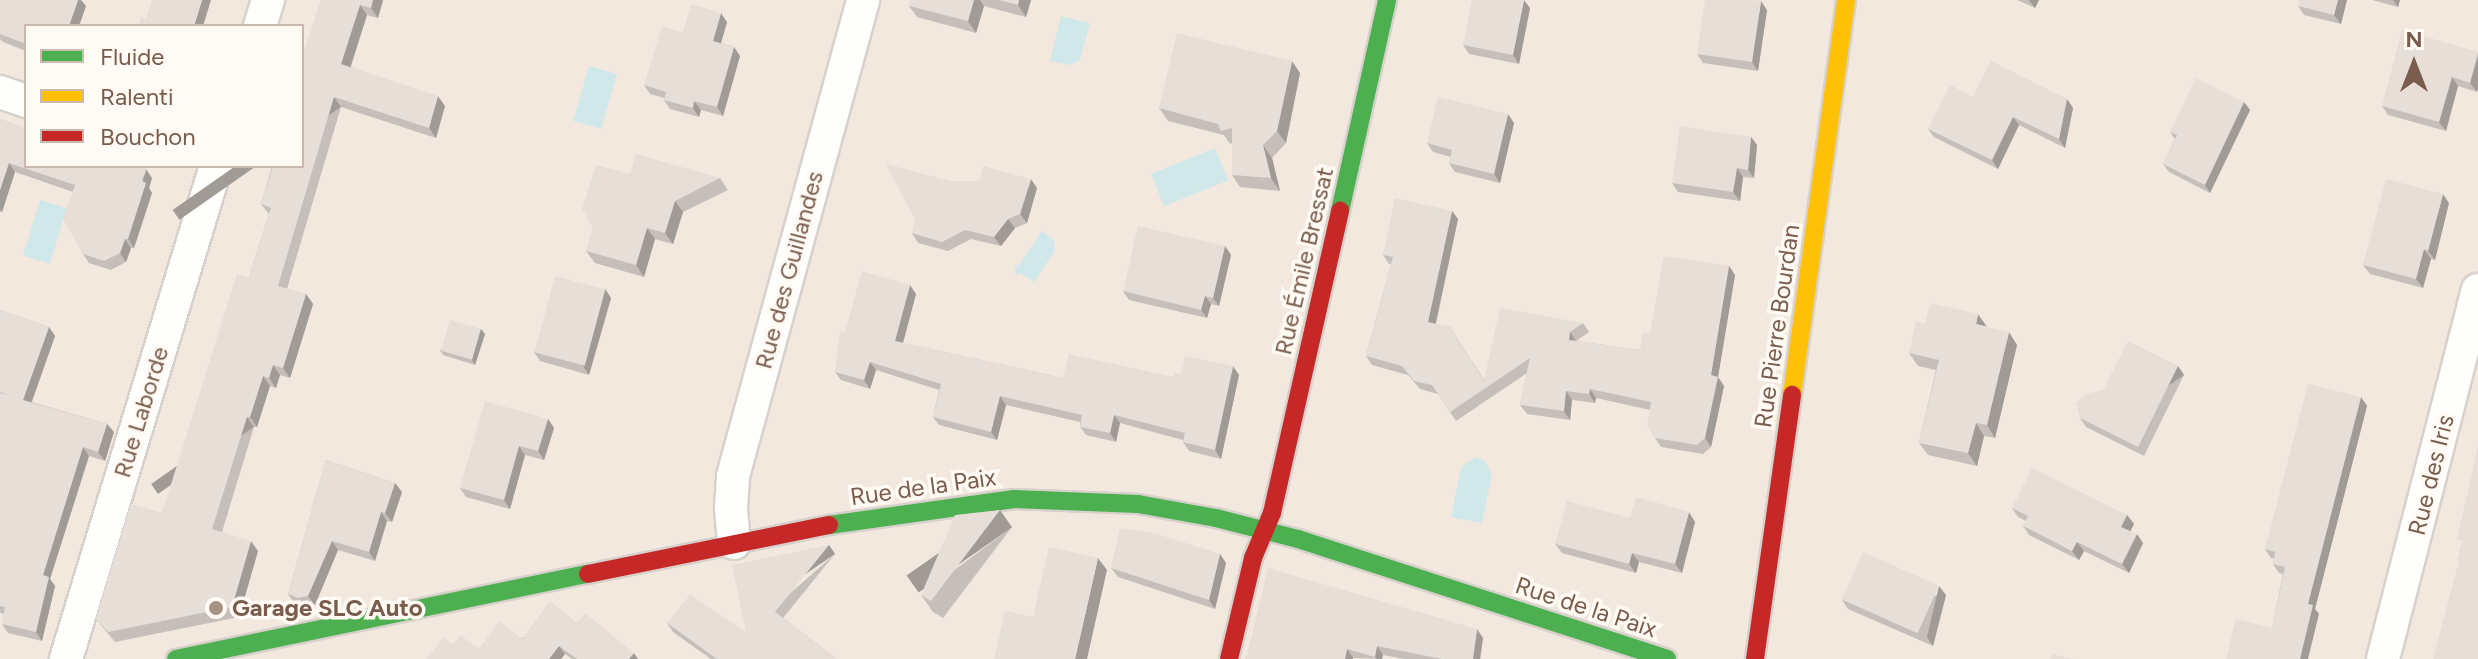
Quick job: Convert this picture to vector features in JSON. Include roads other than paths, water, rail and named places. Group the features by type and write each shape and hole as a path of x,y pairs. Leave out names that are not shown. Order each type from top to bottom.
{"street":[{"path":"261,24 268,0"},
{"name":"Rue des Guillandes","path":"734,543 731,507 733,476 863,0"},
{"name":"Rue Émile Bressat","path":"1229,659 1253,558 1276,499 1387,0"},
{"name":"Rue Pierre Bourdan","path":"1755,659 1846,0"},
{"path":"0,92 24,100"},
{"name":"Rue Laborde","path":"66,659 212,168"},
{"name":"Rue des Iris","path":"2383,659 2478,290"},
{"name":"Rue de la Paix","path":"176,659 856,519 1014,499 1138,504 1264,531 1667,659"}],"water":[{"path":"1061,16 1090,23 1080,60 1071,65 1050,61"},
{"path":"589,66 617,74 601,129 573,121"},
{"path":"1215,148 1228,180 1164,206 1151,174"},
{"path":"40,200 67,208 50,264 23,255"},
{"path":"1042,231 1055,241 1054,252 1034,282 1021,273 1016,275 1014,266 1019,265"},
{"path":"1476,457 1485,461 1492,474 1482,523 1451,517 1461,467"}],"place":[{"name":"Garage SLC Auto","path":"216,608"}]}
